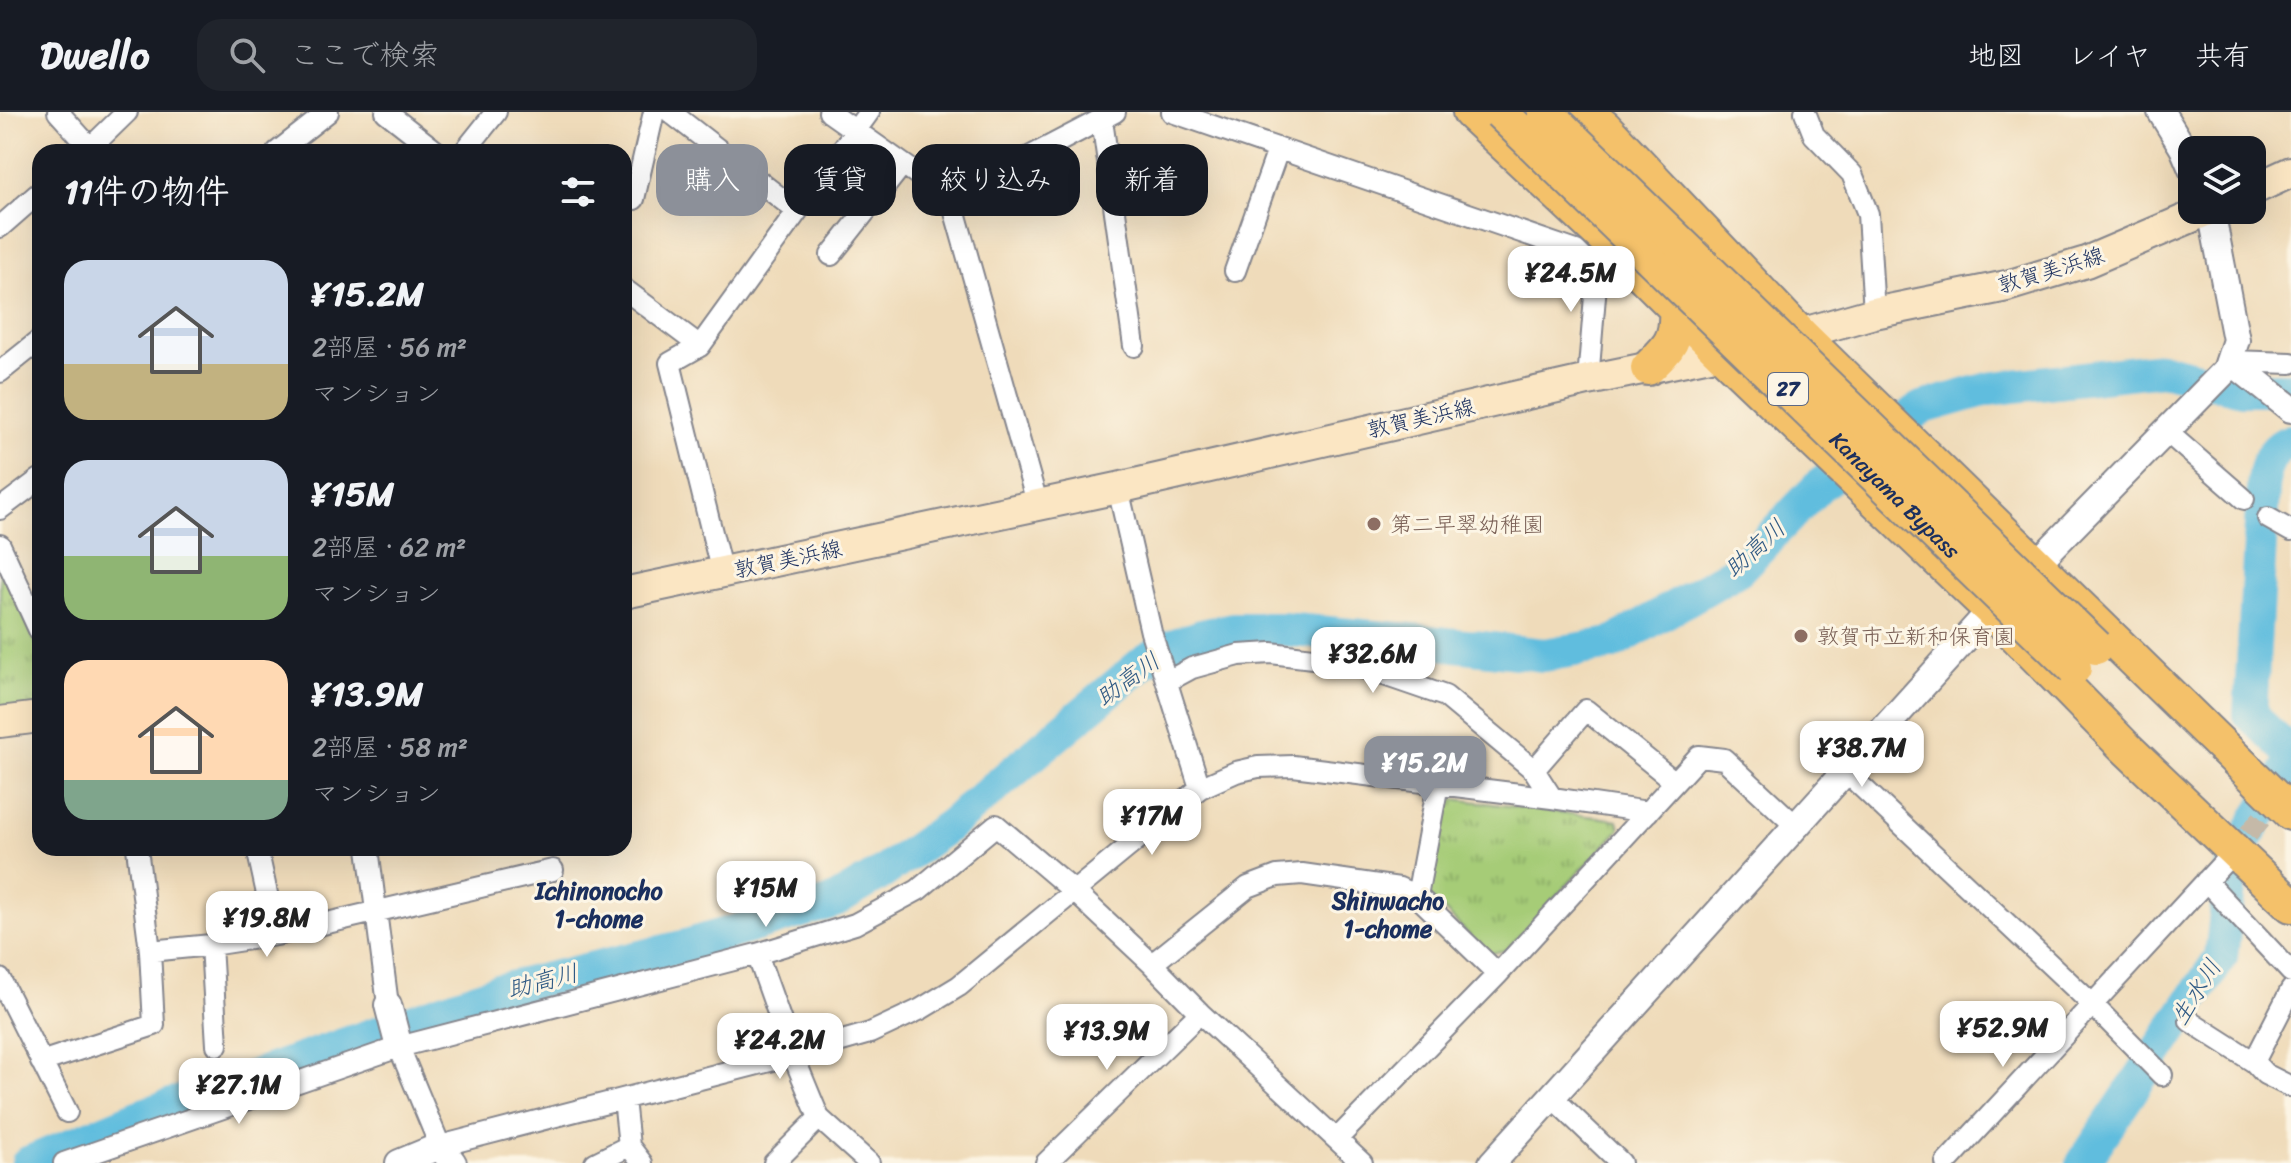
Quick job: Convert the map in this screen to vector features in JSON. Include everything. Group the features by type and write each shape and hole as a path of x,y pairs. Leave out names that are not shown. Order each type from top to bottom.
{"highway":[{"path":"1470,112 1571,205 1721,353 1991,610 2124,746 2291,905"},
{"name":"Kanayama Bypass","path":"1500,112 2085,658 2291,837"},
{"name":"Kanayama Bypass","path":"1545,112 2085,658 2291,877"},
{"path":"1600,117 1801,335 2037,564 2288,798"},
{"path":"1648,368 1669,348 1677,327 1676,308"}],"main road":[{"path":"2266,184 2291,172"},
{"name":"敦賀美浜線","path":"632,591 1038,506 1588,380 1801,335 1874,313 2007,286 2086,262 2178,223"},
{"path":"0,722 32,718"}],"street":[{"path":"58,112 84,144"},
{"path":"97,144 127,112"},
{"path":"287,144 328,112"},
{"path":"386,112 427,144"},
{"path":"470,144 496,112"},
{"path":"634,199 654,112"},
{"path":"670,112 784,201"},
{"path":"829,112 912,172"},
{"path":"846,144 869,112"},
{"path":"1172,112 1576,251 1597,272 1588,380"},
{"path":"1805,112 1814,135 1852,174 1868,214 1874,313"},
{"path":"2161,112 2178,140"},
{"path":"1055,144 1109,116 1134,346"},
{"path":"1555,244 1600,117"},
{"path":"1235,271 1278,150"},
{"path":"831,255 902,165"},
{"path":"0,227 32,199"},
{"path":"722,573 670,363 700,346 793,216"},
{"path":"956,216 1038,506"},
{"path":"1492,1163 1991,610 2229,366 2236,340 2212,224"},
{"path":"632,295 700,346"},
{"path":"0,372 32,346"},
{"path":"2229,366 2291,363"},
{"path":"2229,366 2291,409"},
{"path":"2167,432 2244,499"},
{"path":"0,509 32,485"},
{"path":"1118,488 1151,632 1200,788"},
{"path":"2268,518 2291,531"},
{"path":"0,545 32,612"},
{"path":"1168,681 1192,668 1239,655 1271,653 1346,662 1445,696 1534,770 1552,798"},
{"path":"1534,770 1586,710 1675,782"},
{"path":"1337,1139 1498,974 1699,756 1724,759 1797,827"},
{"path":"399,1163 447,1154 624,1099 870,1033 921,1009 959,986 1200,788 1247,770 1293,766 1648,812"},
{"path":"1845,771 2092,1004 2162,1075"},
{"path":"1417,896 1438,784"},
{"path":"64,1163 399,1047 757,954 855,924 918,890 996,825 1075,892 1362,1163"},
{"path":"41,1062 154,1025 150,951 138,856"},
{"path":"259,856 276,935"},
{"path":"369,856 388,1005 399,1047 447,1154"},
{"path":"1946,1163 2225,861"},
{"path":"150,951 276,935 553,870"},
{"path":"1152,964 1248,887 1277,876 1302,874 1399,888 1417,896 1498,974"},
{"path":"2206,881 2291,972"},
{"path":"211,945 217,1045"},
{"path":"757,954 819,1118 869,1163"},
{"path":"0,979 67,1112"},
{"path":"2254,1062 2291,990"},
{"path":"1046,1163 1200,1013"},
{"path":"2190,1021 2254,1062 2265,1074 2291,1087"},
{"path":"1551,1096 1621,1163"},
{"path":"624,1099 629,1146 642,1163"},
{"path":"774,1163 819,1118"},
{"path":"595,1163 629,1146"}],"green space":[{"path":"0,558 32,634 32,708 0,715"},
{"path":"1447,798 1618,820 1620,829 1506,950 1489,954 1428,892 1440,805"}],"waterway":[{"name":"助高川","path":"28,1163 140,1116 497,991 686,946 835,901 882,873 951,824 1145,661 1169,647 1201,636 1233,629 1281,629 1544,655 1611,644 1739,569 1820,485 1921,408 1988,389 2162,369 2242,389 2291,389"},
{"name":"生水川","path":"2291,441 2273,454 2264,474 2250,714 2291,754"},
{"name":"生水川","path":"2083,1163 2221,957 2232,863 2291,763"}],"tunnel":[{"path":"2229,857 2283,793"}],"place":[{"name":"第二早翠幼稚園","path":"1374,524"},
{"name":"敦賀市立新和保育園","path":"1801,636"}],"district":[{"name":"Ichinonocho 1-chome","path":"599,905"},
{"name":"Shinwacho 1-chome","path":"1388,915"}]}
